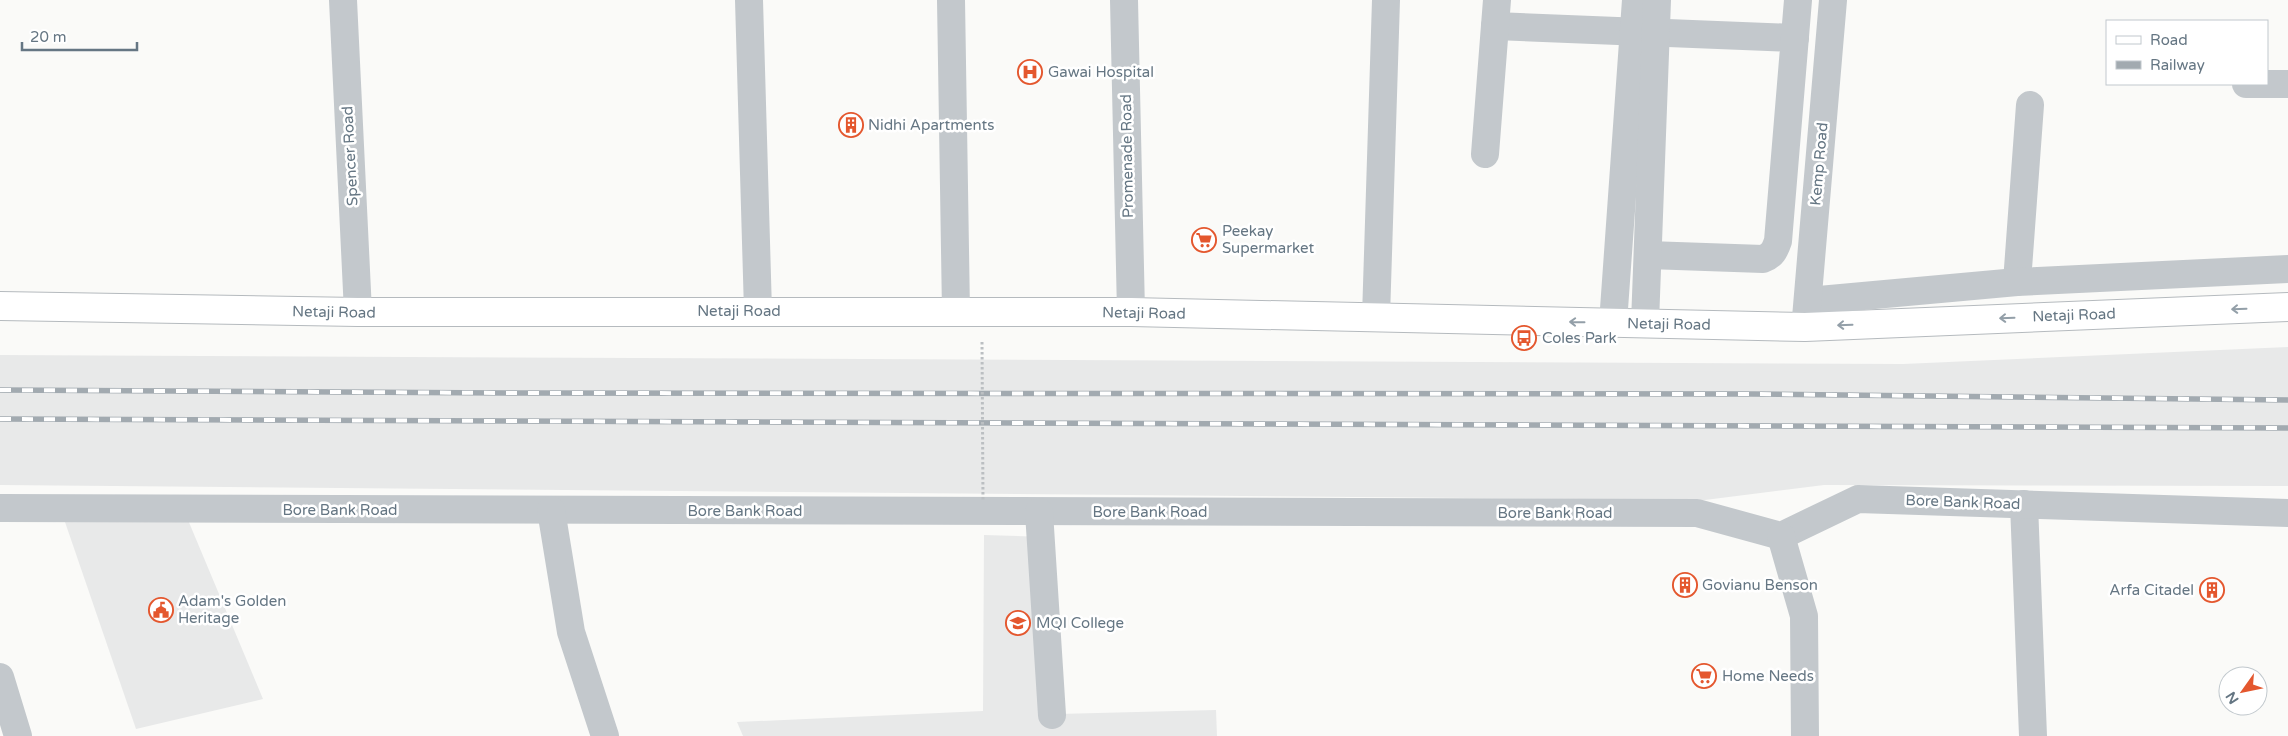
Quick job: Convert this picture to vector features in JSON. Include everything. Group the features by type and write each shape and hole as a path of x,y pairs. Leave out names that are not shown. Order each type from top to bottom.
{"main road":[{"name":"Netaji Road","path":"0,306 358,312 1130,312 1613,323 1646,323 1806,314 2288,307"}],"street":[{"name":"Spencer Road","path":"343,0 358,312"},
{"path":"749,0 758,311"},
{"path":"951,0 956,312"},
{"name":"Promenade Road","path":"1124,0 1130,312"},
{"path":"1376,318 1386,0"},
{"path":"1636,0 1645,33 1648,255 1646,323"},
{"path":"1613,323 1645,33 1657,0"},
{"path":"1648,255 1763,259 1770,257 1775,250 1778,241 1798,0"},
{"name":"Kemp Road","path":"1806,314 1833,0"},
{"path":"1485,154 1496,13 1645,33 1795,38"},
{"path":"2268,84 2288,84"},
{"path":"2017,282 2030,105"},
{"path":"1806,314 2017,282 2288,269"},
{"name":"Bore Bank Road","path":"0,508 1697,513 1781,536 1858,499 2288,513"},
{"path":"2024,504 2033,736"},
{"path":"551,510 571,632 605,736"},
{"path":"1039,512 1052,715"},
{"path":"1781,536 1804,616 1805,736"},
{"path":"0,677 18,736"}],"path":[{"path":"982,342 983,502"}],"shaded area":[{"path":"2288,347 2288,486 1824,485 1705,500 0,485 0,355 1903,364"},
{"name":"Adam's Golden Heritage","path":"188,520 263,699 136,729 65,522"},
{"name":"MQI College","path":"984,535 1046,537 1058,714 1216,710 1217,736 743,736 737,722 983,711"}],"railway":[{"path":"0,390 506,393 1752,394 2288,400"},
{"path":"0,419 2288,428"}],"place":[{"name":"Gawai Hospital","path":"1030,72"},
{"name":"Nidhi Apartments","path":"851,125"},
{"name":"Peekay Supermarket","path":"1204,240"},
{"name":"Coles Park","path":"1524,338"},
{"name":"Govianu Benson","path":"1685,585"},
{"name":"Arfa Citadel","path":"2212,590"},
{"name":"Adam's Golden Heritage","path":"161,610"},
{"name":"MQI College","path":"1018,623"},
{"name":"Home Needs","path":"1704,676"}]}
